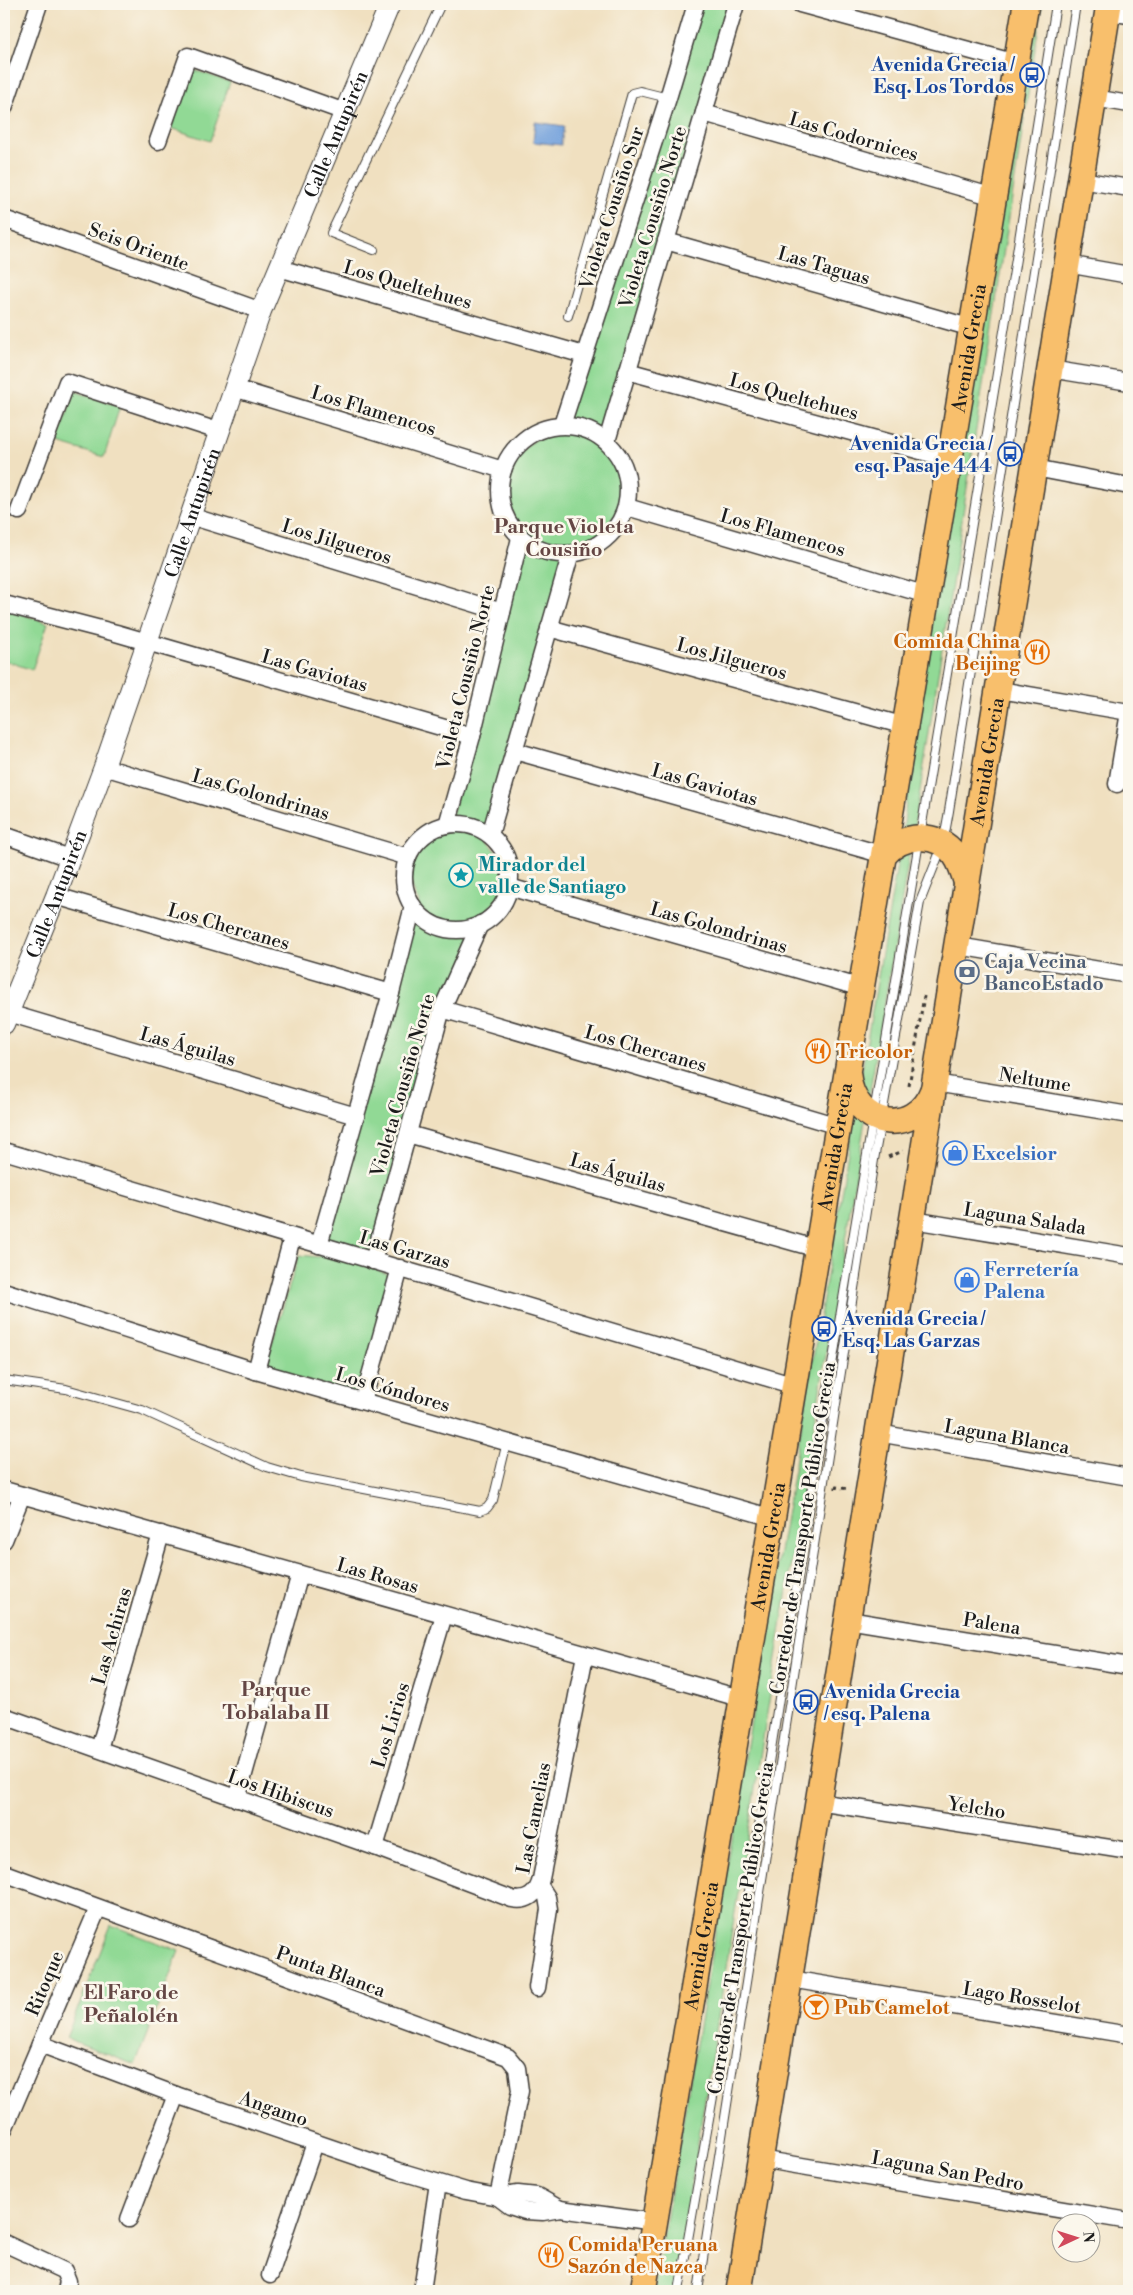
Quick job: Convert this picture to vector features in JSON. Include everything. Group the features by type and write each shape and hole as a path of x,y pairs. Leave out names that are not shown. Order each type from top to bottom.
{"main road":[{"name":"Avenida Grecia","path":"643,2291 1026,4"},
{"name":"Avenida Grecia","path":"738,2291 934,1083 958,946 1094,98 1115,10"},
{"path":"884,855 891,846 900,841 931,840 956,856 967,884"},
{"path":"849,1061 848,1075 852,1096 858,1106 878,1118 903,1119 918,1111 929,1099 934,1083"}],"street":[{"path":"4,108 9,73 39,4"},
{"name":"Calle Antupirén","path":"6,1018 56,896 104,768 218,431 261,311 390,4"},
{"name":"Violeta Cousiño Sur","path":"562,425 668,98 696,4"},
{"name":"Violeta Cousiño Norte","path":"607,441 736,4"},
{"path":"800,4 1016,63"},
{"path":"158,141 188,56 345,112"},
{"path":"1094,98 1129,104"},
{"name":"Las Codornices","path":"704,113 994,197"},
{"path":"1081,180 1129,188"},
{"name":"Seis Oriente","path":"4,220 261,311"},
{"name":"Las Taguas","path":"666,241 972,328"},
{"path":"1067,264 1129,275"},
{"name":"Los Queltehues","path":"279,268 584,355"},
{"path":"1050,369 1129,382"},
{"name":"Los Queltehues","path":"627,371 950,459"},
{"path":"19,511 68,382 218,431"},
{"name":"Los Flamencos","path":"234,388 502,470"},
{"path":"562,425 586,429 607,441 627,471 627,507 616,531 595,548 570,556 543,552 520,538 506,519 500,495 502,470 515,447 536,432 562,425"},
{"path":"1034,468 1129,486"},
{"name":"Los Flamencos","path":"627,507 927,594"},
{"name":"Los Jilgueros","path":"190,516 502,612"},
{"name":"Violeta Cousiño Norte","path":"447,825 472,736 520,538"},
{"path":"490,836 516,751 570,556"},
{"name":"Las Gaviotas","path":"4,604 147,642 472,736"},
{"name":"Los Jilgueros","path":"549,628 906,726"},
{"path":"999,690 1129,712 1117,784"},
{"name":"Las Gaviotas","path":"516,751 884,855"},
{"name":"Las Golondrinas","path":"104,768 408,858"},
{"path":"447,825 470,826 490,836 500,846 506,859 509,873 508,887 503,902 493,915 480,924 466,929 450,929 436,926 423,917 413,906 406,891 404,874 408,858 417,842 430,831 447,825"},
{"path":"4,835 69,858"},
{"name":"Las Golondrinas","path":"508,887 862,988"},
{"name":"Los Chercanes","path":"56,896 391,993"},
{"name":"Violeta Cousiño Norte","path":"319,1246 391,993 413,906"},
{"name":"Violeta Cousiño Norte","path":"373,1261 442,1009 480,924"},
{"path":"958,946 1129,975"},
{"name":"Los Chercanes","path":"442,1009 838,1126"},
{"name":"Las Águilas","path":"6,1018 356,1116"},
{"name":"Neltume","path":"934,1083 1129,1115"},
{"name":"Las Águilas","path":"408,1134 818,1249"},
{"name":"Las Garzas","path":"4,1151 795,1386"},
{"name":"Laguna Salada","path":"913,1220 1129,1256"},
{"path":"256,1371 292,1238"},
{"path":"363,1401 400,1268"},
{"name":"Los Cóndores","path":"4,1291 256,1371 773,1518"},
{"name":"Laguna Blanca","path":"878,1433 1129,1477"},
{"name":"Las Rosas","path":"4,1490 742,1699"},
{"path":"4,1540 22,1495"},
{"name":"Las Achiras","path":"99,1749 161,1534"},
{"path":"237,1799 300,1574"},
{"name":"Los Lirios","path":"374,1847 444,1615"},
{"name":"Palena","path":"848,1620 1129,1666"},
{"name":"Las Camelias","path":"538,1988 549,1909 547,1897 540,1886 585,1655"},
{"name":"Los Hibiscus","path":"4,1716 374,1847 512,1899 525,1900 535,1893 540,1886"},
{"name":"Yelcho","path":"818,1802 1129,1852"},
{"name":"Punta Blanca","path":"4,1873 508,2057 517,2068 520,2076 520,2091 498,2197"},
{"name":"Ritoque","path":"4,2129 98,1908"},
{"name":"Lago Rosselot","path":"790,1978 1129,2035"},
{"name":"Angamo","path":"40,2044 176,2095 316,2144 438,2183 498,2197 518,2194 537,2196 560,2209 655,2222"},
{"path":"129,2219 176,2095"},
{"path":"270,2275 316,2144"},
{"name":"Laguna San Pedro","path":"760,2159 1129,2220"},
{"path":"422,2291 438,2183"},
{"path":"4,2243 64,2270 68,2281 66,2291"}],"lane":[{"path":"374,250 331,233 441,4"},
{"name":"Corredor de Transporte Público Grecia","path":"679,2291 749,1891 813,1482 878,1118 931,840 1015,266 1056,4"},
{"name":"Corredor de Transporte Público Grecia","path":"698,2291 878,1118 920,902 1076,4"},
{"path":"568,316 632,93 640,91 668,98"},
{"path":"4,1380 66,1389 142,1410 267,1467 301,1477 480,1511 487,1508 493,1500 507,1442"}],"green space":[{"name":"Parque Violeta Cousiño","path":"697,4 732,4 603,446 619,472 621,502 612,525 593,541 569,549 487,840 500,861 503,872 501,892 488,910 477,919 367,1266 390,1275 361,1396 264,1369 299,1255 319,1257 419,902 413,890 411,879 411,868 414,858 426,842 448,830 525,533 514,519 509,503 508,481 511,471 521,452 529,444 539,438 562,432"},
{"path":"1031,4 1042,4 920,791 794,1546 674,2291 654,2291 904,824 914,712"},
{"path":"191,69 230,82 210,141 171,128"},
{"path":"74,391 120,406 104,457 58,443"},
{"path":"7,609 48,623 32,670 4,660 4,619"},
{"path":"111,1925 179,1951 135,2065 66,2038"}],"water":[{"path":"535,122 564,126 561,145 533,142"}],"place":[{"name":"Avenida Grecia / Esq. Los Tordos","path":"1032,75"},
{"name":"Avenida Grecia / esq. Pasaje 444","path":"1010,454"},
{"name":"Comida China Beijing","path":"1037,652"},
{"name":"Mirador del valle de Santiago","path":"461,875"},
{"name":"Caja Vecina BancoEstado","path":"967,972"},
{"name":"Tricolor","path":"818,1051"},
{"name":"Excelsior","path":"955,1153"},
{"name":"Ferretería Palena","path":"967,1280"},
{"name":"Avenida Grecia / Esq. Las Garzas","path":"824,1329"},
{"name":"Avenida Grecia / esq. Palena","path":"806,1702"},
{"name":"Pub Camelot","path":"816,2007"},
{"name":"Comida Peruana Sazón de Nazca","path":"551,2255"}],"district":[{"name":"Parque Violeta Cousiño","path":"564,538"},
{"name":"Parque Tobalaba II","path":"276,1700"},
{"name":"El Faro de Peñalolén","path":"131,2004"}]}
